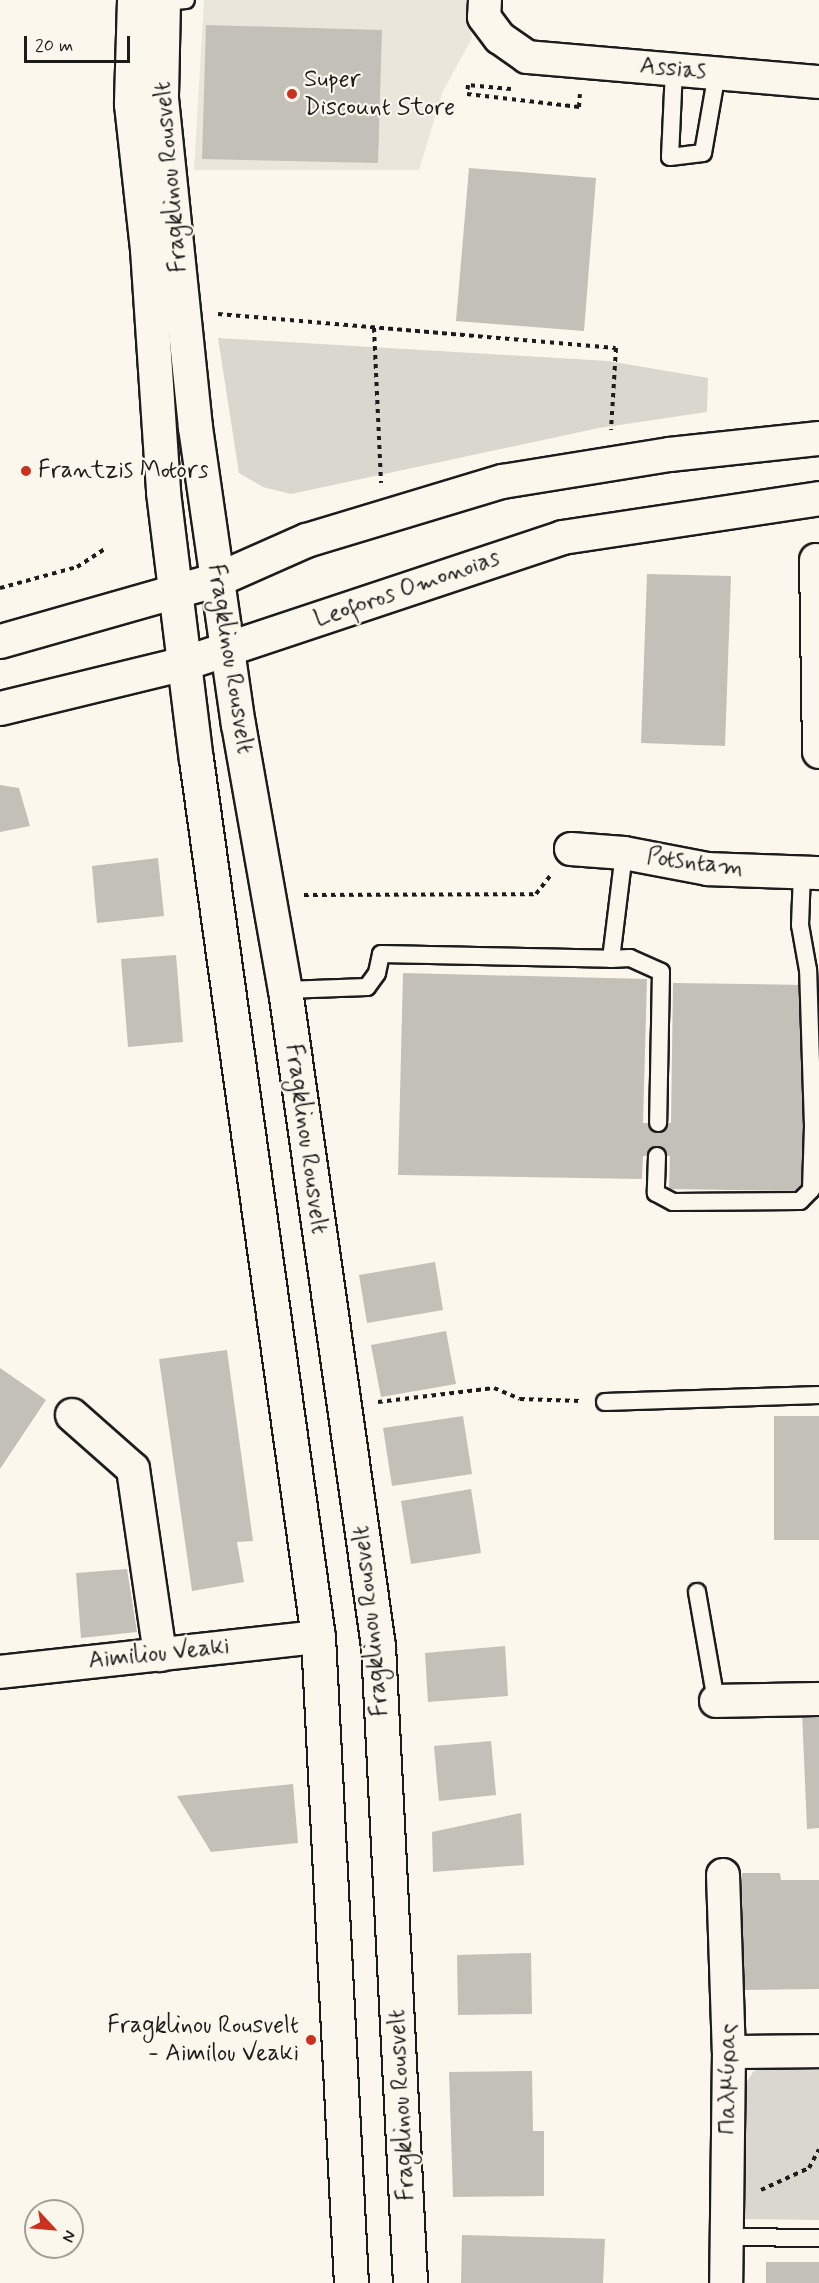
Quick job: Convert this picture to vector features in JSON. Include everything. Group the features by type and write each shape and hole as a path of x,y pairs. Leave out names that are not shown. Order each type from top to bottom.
{"main road":[{"name":"Fragklinou Rousvelt","path":"162,0 161,98 195,427 228,650 285,990 378,1646 410,2283"},
{"name":"Fragklinou Rousvelt","path":"162,0 131,104 147,249 159,457 184,663 318,1637 351,2283"},
{"path":"0,641 218,579 306,540 502,481 669,454 819,438"},
{"name":"Leoforos Omonoias","path":"0,708 228,650 562,537 819,498"}],"street":[{"name":"Assias","path":"485,0 484,17 500,38 527,57 819,82"},
{"path":"816,560 819,753"},
{"name":"Potsntam","path":"572,849 624,853 708,869 810,873"},
{"path":"72,1415 133,1469 160,1655"},
{"name":"Aimiliou Veaki","path":"0,1672 318,1637"},
{"path":"716,1701 819,1699"},
{"name":"Παλμύρας","path":"723,1875 729,2052 726,2283"},
{"path":"729,2052 819,2051"}],"lane":[{"path":"674,69 670,157 703,153 717,73"},
{"path":"611,959 624,853"},
{"path":"657,1156 656,1193 673,1202 800,1201 811,1190 813,1126 808,970 800,925 810,873"},
{"path":"285,990 367,987 377,973 381,954 630,958 661,972 658,1123"},
{"path":"605,1402 819,1395"},
{"path":"697,1592 716,1701"},
{"path":"727,2237 819,2238"}],"path":[{"path":"520,89 468,85 467,94 579,107 580,93"},
{"path":"205,313 616,348 611,434"},
{"path":"374,328 381,483"},
{"path":"0,588 77,567 105,549"},
{"path":"300,895 536,894 572,849"},
{"path":"345,1406 494,1388 520,1399 605,1402"},
{"path":"727,2206 809,2168 819,2149"}],"shaded area":[{"path":"204,0 469,0 472,38 443,91 419,170 194,170"},
{"path":"218,338 608,361 708,378 707,412 599,428 291,494 263,487 239,473"},
{"path":"819,2062 819,2220 735,2219 741,2091 753,2072 768,2063"}],"building":[{"name":"Super Discount Store","path":"206,25 382,30 378,163 202,159"},
{"path":"469,168 596,178 584,331 456,321"},
{"path":"647,574 731,576 725,746 641,743"},
{"path":"0,785 19,788 30,826 0,832"},
{"path":"158,858 164,916 97,923 92,866"},
{"path":"176,955 183,1042 128,1047 121,959"},
{"path":"403,973 647,979 643,1123 671,1123 673,983 806,985 802,1191 669,1189 670,1156 643,1156 642,1179 398,1175"},
{"path":"435,1262 443,1310 367,1323 359,1275"},
{"path":"446,1331 456,1384 381,1397 371,1345"},
{"path":"227,1350 253,1541 237,1542 244,1582 192,1591 159,1359"},
{"path":"0,1368 46,1400 0,1469"},
{"path":"463,1416 472,1474 392,1486 383,1428"},
{"path":"774,1416 819,1416 819,1540 774,1540"},
{"path":"471,1489 481,1553 411,1564 401,1501"},
{"path":"127,1569 137,1632 81,1638 76,1573"},
{"path":"505,1646 508,1696 428,1702 425,1653"},
{"path":"819,1711 819,1828 807,1829 802,1712"},
{"path":"491,1741 496,1795 439,1801 434,1746"},
{"path":"293,1784 298,1843 211,1852 177,1796"},
{"path":"521,1813 524,1865 433,1872 432,1832"},
{"path":"742,1873 780,1873 781,1880 819,1880 819,1989 743,1990"},
{"path":"531,1953 532,2014 458,2015 457,1955"},
{"path":"532,2071 533,2131 544,2131 544,2196 453,2197 449,2072"},
{"path":"462,2235 605,2239 603,2283 461,2283"},
{"path":"766,2262 819,2262 819,2283 766,2283"}],"place":[{"name":"Super Discount Store","path":"292,94"},
{"name":"Frantzis Motors","path":"26,471"},
{"name":"Fragklinou Rousvelt - Aimilou Veaki","path":"311,2040"}]}
